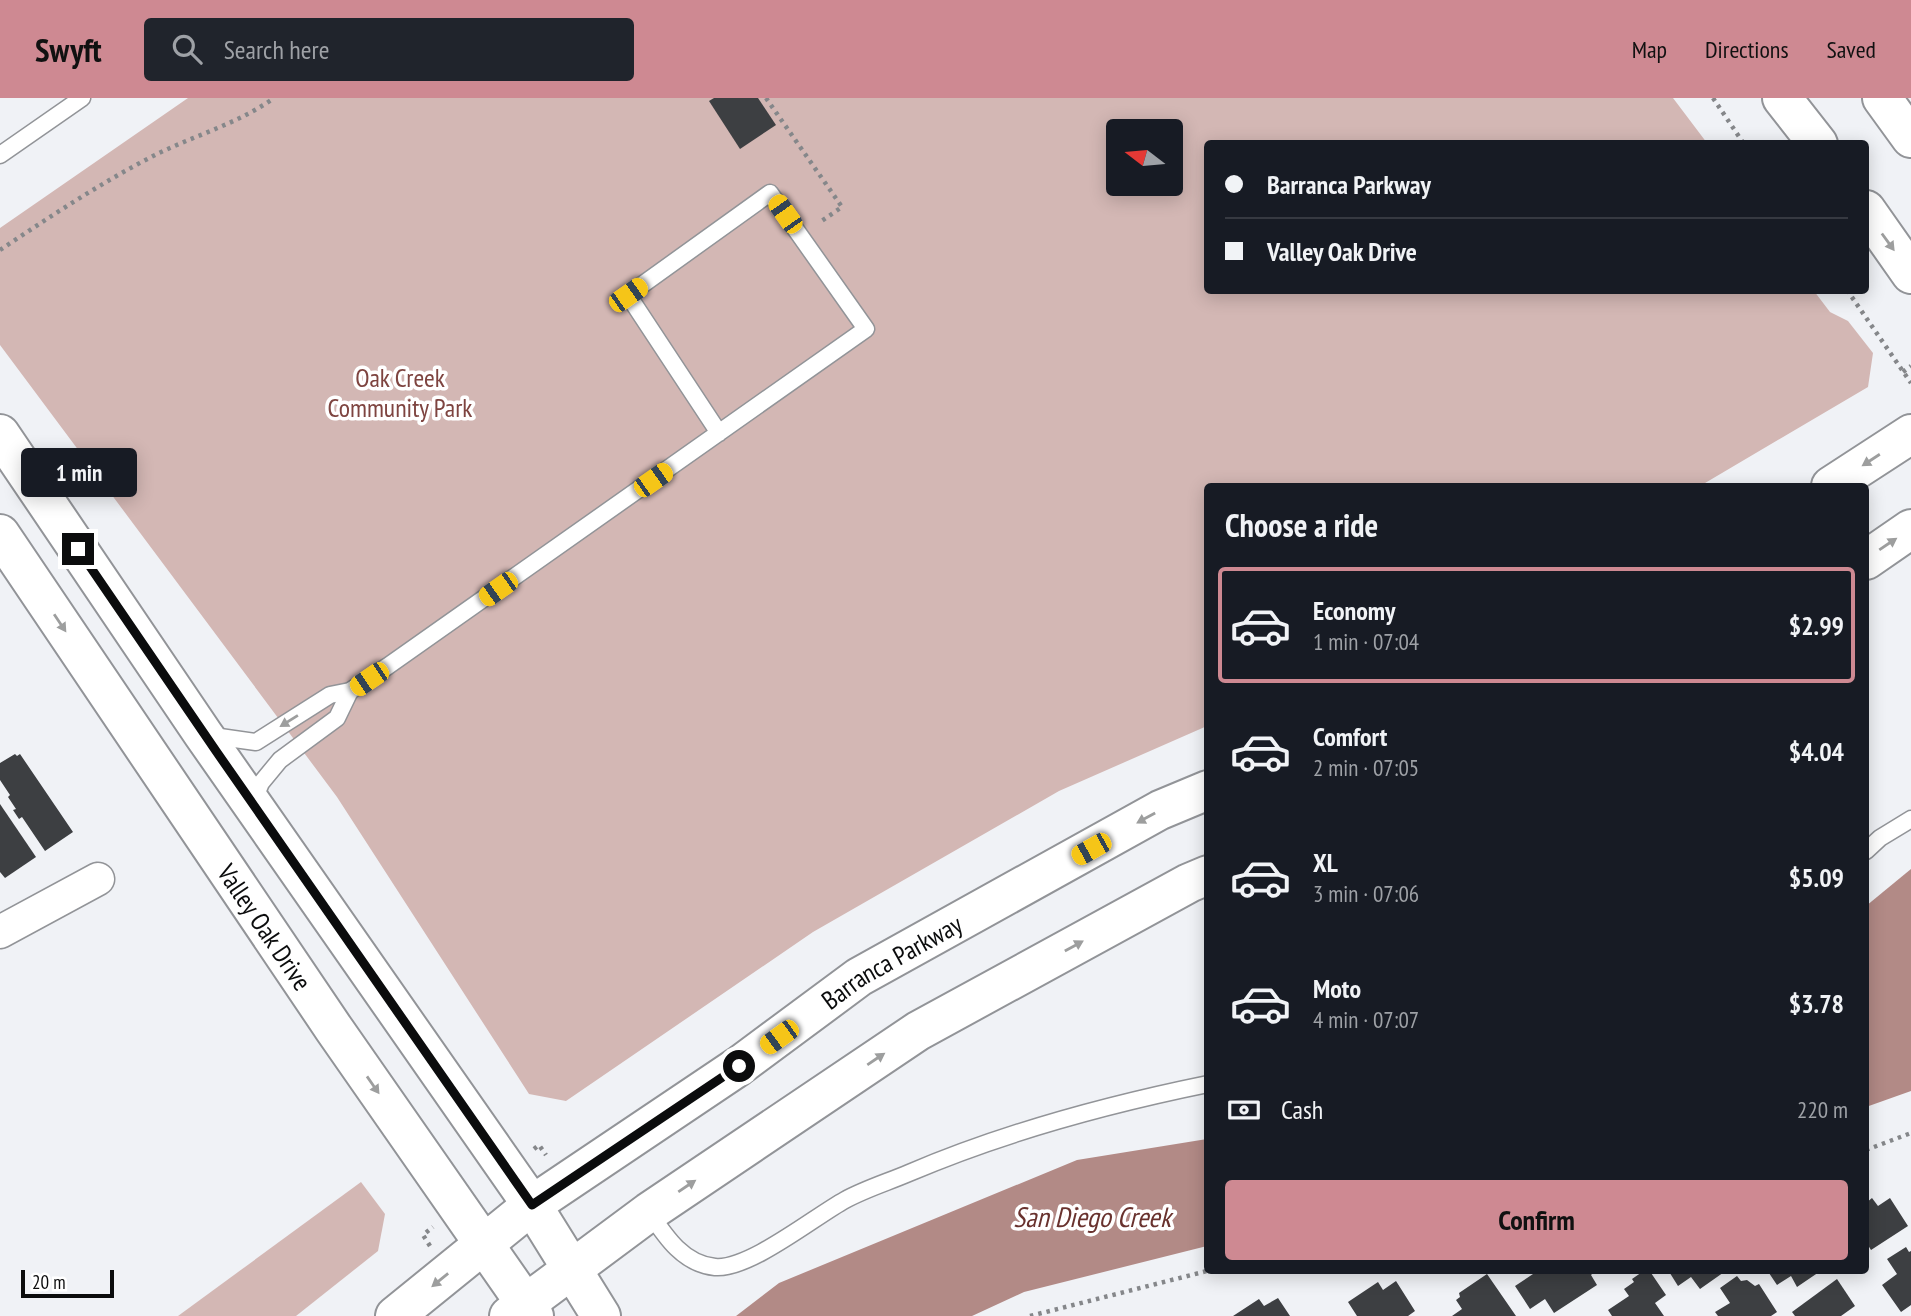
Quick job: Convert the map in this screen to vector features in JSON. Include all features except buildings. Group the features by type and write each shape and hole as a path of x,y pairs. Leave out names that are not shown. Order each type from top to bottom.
{"main road":[{"path":"1782,98 1815,140"},
{"path":"1882,98 1911,138"},
{"path":"1869,215 1911,274"},
{"path":"0,434 252,804 532,1205 601,1316"},
{"path":"1836,483 1911,434"},
{"path":"1869,558 1911,529"},
{"name":"Valley Oak Drive","path":"0,534 334,1029 484,1244 523,1312"},
{"name":"Barranca Parkway","path":"395,1316 532,1205 739,1066 859,978 1160,810 1204,792"},
{"path":"523,1312 571,1267 918,1031 1204,877"}],"street":[{"path":"0,932 98,879"}],"lane":[{"path":"0,155 82,98"},
{"path":"204,734 228,740 256,742 330,695 350,691 719,433 866,329 771,193 628,295 719,433"},
{"path":"252,804 261,783 280,760 337,718 350,691"},
{"path":"1869,848 1880,838 1911,819"},
{"path":"649,1212 670,1242 686,1257 715,1267 745,1262 846,1199 939,1160 1022,1130 1108,1106 1204,1085"}],"path":[{"path":"0,250 100,184 159,153 258,109 274,98"},
{"path":"766,98 842,207 800,235"},
{"path":"1713,98 1741,140"},
{"path":"1850,294 1911,383"},
{"path":"1903,372 1911,366"},
{"path":"1869,1149 1911,1133"},
{"path":"1030,1316 1204,1272"},
{"path":"1050,1316 1054,1310"}],"green space":[{"name":"Oak Creek Community Park","path":"188,98 1673,98 1705,140 1204,140 1204,294 1816,294 1830,312 1848,321 1873,353 1868,387 1705,483 1204,483 1204,727 1059,791 813,932 566,1101 529,1094 337,797 0,345 0,228"},
{"path":"361,1182 385,1214 378,1251 296,1316 178,1316"}],"water":[{"path":"1911,869 1911,1091 1869,1106 1869,904"},
{"name":"San Diego Creek","path":"1204,1139 1204,1247 1024,1292 972,1316 736,1316 779,1283 1077,1160"}],"route":[{"path":"78,549 532,1205 739,1066"}]}
